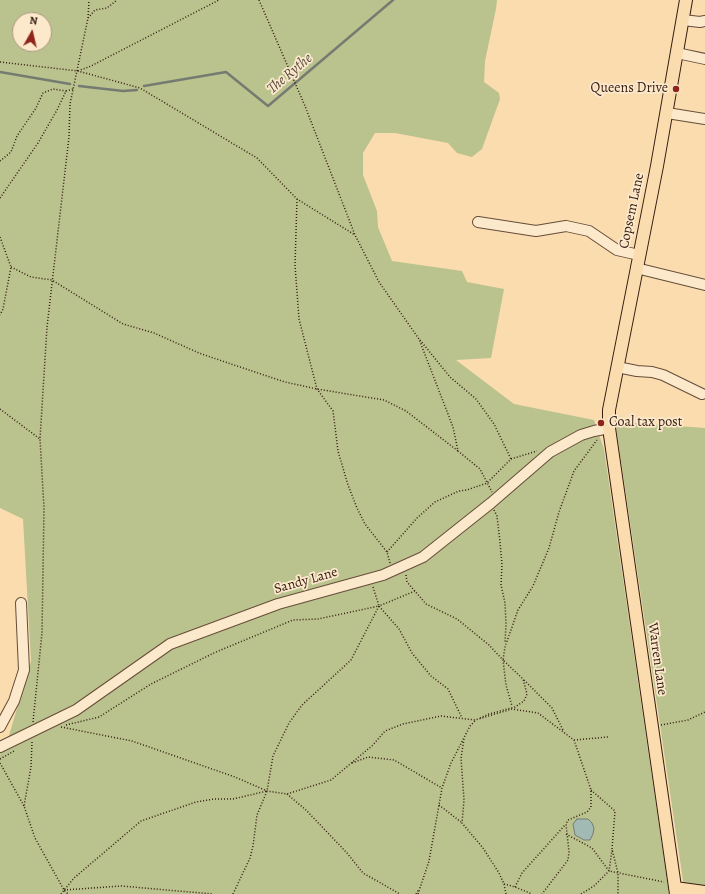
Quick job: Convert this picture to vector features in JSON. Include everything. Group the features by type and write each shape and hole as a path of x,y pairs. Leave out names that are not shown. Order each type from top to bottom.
{"main road":[{"name":"Copsem Lane","path":"609,428 609,410 667,113 686,0"},
{"name":"Warren Lane","path":"609,428 675,889"},
{"path":"675,889 705,892"}],"street":[{"path":"683,20 700,22 705,21"},
{"path":"677,53 705,59"},
{"path":"667,113 705,119"},
{"path":"478,222 536,231 566,226 590,231 617,250 639,255"},
{"path":"636,268 705,285"},
{"path":"617,367 663,375 702,394"},
{"name":"Sandy Lane","path":"0,747 76,710 170,644 278,604 370,578 423,556 491,503 550,452 581,435 609,428"},
{"path":"0,727 14,701 24,670 21,603"}],"path":[{"path":"24,806 31,767 32,731 42,633 44,508 40,439 47,327 69,137 70,104 88,18 89,0"},
{"path":"88,18 95,10 107,8 117,0"},
{"path":"78,71 91,66 219,0"},
{"path":"258,0 295,83 355,235 379,282 419,339 450,376 476,399 494,424 511,459"},
{"path":"0,62 78,71 140,88 257,158 297,199 355,235"},
{"path":"0,161 11,152 18,136 36,108 43,93 53,89 66,91 73,89"},
{"path":"0,198 38,143 66,91"},
{"path":"297,199 295,265 299,319 317,389 333,412 338,451 348,485 365,524 387,552 392,570"},
{"path":"0,237 12,267 3,309 0,315"},
{"path":"12,267 31,277 52,280 123,324 154,333 199,353 285,382 384,400 406,411 458,451 480,470 487,483"},
{"path":"419,339 453,427 458,451"},
{"path":"0,409 40,439"},
{"path":"505,647 518,610 533,586 549,548 559,512 574,471 597,440 594,431"},
{"path":"387,552 417,518 435,502 459,491 467,490 487,483 511,459 540,450"},
{"path":"491,503 497,516 500,542 502,565 501,585 505,603 506,624 503,660 506,685 512,708"},
{"path":"404,565 407,582 426,604 457,619 489,645 552,708 564,732"},
{"path":"370,578 379,606 399,629 412,652 431,676 448,689 463,718"},
{"path":"415,591 379,606 318,619 293,620 216,652 158,681 99,717 60,727 132,741 235,777 267,791 287,794 331,780 373,745 385,731 403,724 441,716 475,720 516,707 524,701 527,694 523,679"},
{"path":"233,894 250,858 257,815 267,791 273,756 288,723 302,705 351,660 379,606"},
{"path":"512,708 538,713 574,740 591,790 591,807 587,812 568,820 522,873 515,887"},
{"path":"652,727 688,720 705,712"},
{"path":"417,894 429,861 442,788 451,763 470,726 475,720"},
{"path":"462,823 464,800 462,758 464,737"},
{"path":"574,740 608,737"},
{"path":"350,764 368,757 394,760 442,788"},
{"path":"0,763 24,806 35,838 64,890 68,894"},
{"path":"581,894 594,886 609,871 612,849 615,812 591,790"},
{"path":"61,894 74,878 141,821 196,802 214,799 233,799 267,791"},
{"path":"287,794 306,810 347,853 363,873 400,894"},
{"path":"439,805 462,823 483,848 499,873 504,884 506,894"},
{"path":"542,894 568,860 566,824"},
{"path":"566,834 592,848 609,871 675,889"},
{"path":"612,849 618,873 618,894"},
{"path":"504,884 532,894"},
{"path":"64,890 121,886 214,894"}],"green space":[{"path":"0,0 497,0 485,61 484,82 499,93 500,99 482,149 472,157 457,153 448,143 395,133 375,133 363,153 363,175 377,211 378,227 392,261 462,271 467,282 504,289 491,358 456,360 514,404 594,420 604,449 669,894 0,894 0,747 8,739 31,661 23,519 0,508"},
{"path":"622,422 705,428 705,894 685,894 616,427"}],"water":[{"path":"577,819 588,819 592,823 594,828 590,840 584,840 575,835 573,824"}],"waterway":[{"name":"The Rythe","path":"144,86 226,72 268,106 393,0"},
{"name":"The Rythe","path":"0,72 70,84"},
{"name":"The Rythe","path":"79,86 123,91 137,90"}],"place":[{"name":"Queens Drive","path":"676,89"},
{"name":"Coal tax post","path":"601,423"}]}
